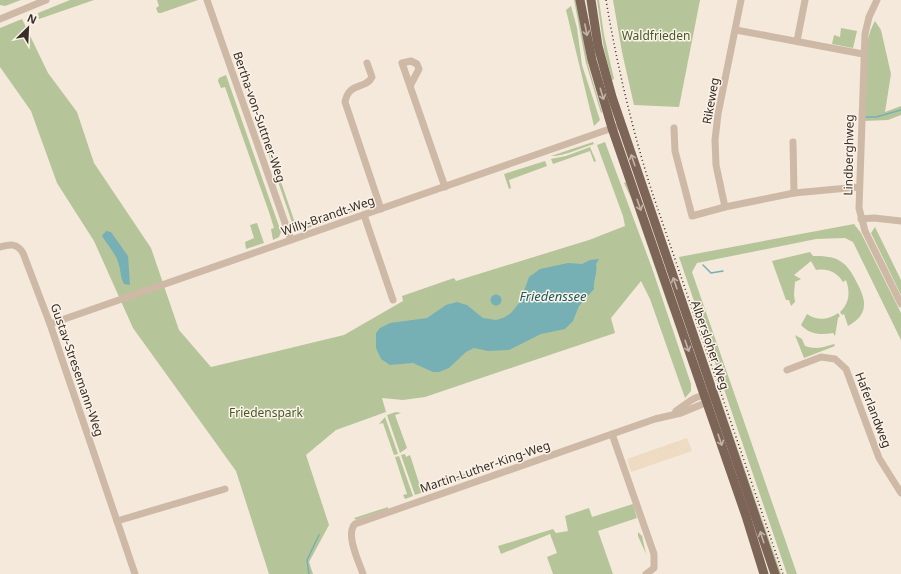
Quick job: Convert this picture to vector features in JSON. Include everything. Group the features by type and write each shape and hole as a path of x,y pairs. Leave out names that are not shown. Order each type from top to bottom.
{"main road":[{"name":"Albersloher Weg","path":"580,0 592,60 715,397 774,574"},
{"name":"Albersloher Weg","path":"591,0 598,46 617,127 705,399 746,516 764,574"}],"street":[{"path":"0,19 46,0"},
{"name":"Bertha-von-Suttner-Weg","path":"207,0 291,240"},
{"name":"Rikeweg","path":"725,207 716,165 718,114 741,0"},
{"path":"797,42 805,0"},
{"name":"Lindberghweg","path":"877,0 866,27 863,54 859,187 861,219 901,304"},
{"path":"736,30 863,54"},
{"path":"368,62 372,78 370,81 353,88 349,92 345,102 381,209"},
{"path":"410,86 445,187"},
{"name":"Willy-Brandt-Weg","path":"50,324 617,127"},
{"path":"674,128 675,151 692,216 725,207 794,193 859,187"},
{"path":"792,142 794,193"},
{"path":"364,215 393,300"},
{"path":"861,219 874,218 901,221"},
{"name":"Gustav-Stresemann-Weg","path":"0,247 11,244 16,246 23,253 50,324 134,574"},
{"name":"Haferlandweg","path":"787,370 821,357 835,359 846,369 879,458 901,493"},
{"name":"Martin-Luther-King-Weg","path":"363,574 351,537 351,530 355,524 612,434 672,414 681,413 705,399 715,397"},
{"path":"612,434 654,554 654,568 646,574"},
{"path":"117,521 225,489"}],"green space":[{"path":"0,0 21,0 5,6 0,5"},
{"path":"70,0 94,0 39,19 38,13"},
{"path":"157,0 198,0 158,13 156,8 159,6"},
{"path":"574,0 578,0 588,65 602,112 601,113 586,63"},
{"path":"597,0 599,0 604,35 614,79 612,80 604,49"},
{"name":"Waldfrieden","path":"613,0 700,0 679,107 634,105 622,52"},
{"path":"571,6 577,28 582,65 600,120 594,126 566,10"},
{"name":"Friedenspark","path":"22,19 48,73 77,112 94,163 151,248 179,330 211,367 344,335 403,301 402,296 454,278 456,281 589,240 625,226 623,216 597,145 605,142 652,268 691,384 691,391 685,398 650,299 641,281 611,318 615,333 425,397 403,400 382,398 386,412 336,430 306,455 329,525 309,562 313,574 269,574 236,471 133,328 94,241 57,183 31,111 0,67 0,28"},
{"path":"875,21 881,30 891,74 885,112 901,106 901,115 888,120 864,121 865,56 870,31"},
{"path":"841,28 857,31 853,48 832,44 834,35 840,37"},
{"path":"226,75 281,232 279,237 273,240 271,229 274,228 269,212 225,87 221,88 218,81 219,78"},
{"path":"261,123 296,226 302,227 336,215 337,218 302,230 294,228 258,124"},
{"path":"593,142 594,144 573,152 551,156"},
{"path":"590,147 596,161 594,162 590,151 553,164 551,159 566,156"},
{"path":"545,161 547,166 509,180 511,188 509,189 504,174"},
{"path":"626,182 665,290 670,311 631,198 624,183"},
{"path":"369,203 370,206 343,215 342,213"},
{"path":"257,223 264,243 246,249 245,242 254,238 250,225"},
{"path":"854,224 861,233 901,313 901,340 853,242 845,238 816,239 697,263 692,272 797,574 787,574 679,257"},
{"path":"875,227 901,280 901,295 871,233"},
{"path":"810,252 813,256 823,256 837,259 848,267 851,272 862,294 864,306 860,316 848,326 844,314 842,315 840,312 846,305 848,297 846,280 843,282 835,273 828,270 816,270 811,261 794,275 801,279 795,282 795,302 791,306 789,300 786,300 772,261"},
{"path":"680,283 781,574 779,574"},
{"path":"838,313 840,316 838,318 835,336 833,333 820,334 808,331 801,325 807,314 814,318 822,319 831,317"},
{"path":"795,335 802,339 805,346 817,348 834,344 835,346 804,358"},
{"path":"396,412 401,413 395,415 407,448 400,453 387,415"},
{"path":"385,417 398,454 394,455 383,423 379,424"},
{"path":"405,454 406,457 410,455 421,489 426,488 427,491 415,495 401,455"},
{"path":"399,456 413,496 405,499 403,495 407,494 395,457"},
{"path":"481,468 483,471 431,490 430,487"},
{"path":"633,504 637,518 598,531 613,574 553,574 547,557 557,553 550,534 501,554 498,546 553,529 556,533 568,531 565,516 589,508 592,517"},
{"path":"388,507 388,509 356,520 354,518"},
{"path":"638,532 642,536 646,554 638,536"}],"shaded area":[{"path":"687,438 692,451 631,472 627,459"}],"water":[{"path":"106,231 111,232 128,256 130,285 124,284 116,257 102,236"},
{"name":"Friedenssee","path":"599,259 596,264 594,289 579,306 573,321 565,329 541,334 509,350 488,351 474,348 466,352 449,368 439,372 433,372 413,363 390,365 381,359 376,348 376,333 380,328 390,323 427,318 446,305 457,302 467,305 483,318 496,320 503,318 511,313 520,302 529,277 540,269 568,263 582,264 590,260"},
{"path":"494,295 498,295 500,296 500,304 494,305 491,302 491,298"}],"waterway":[{"path":"865,117 876,117 901,110"},
{"path":"703,265 711,273 723,271"},
{"path":"309,574 307,560 319,535"}],"railway":[{"path":"606,0 626,97 652,192 783,574"}]}
